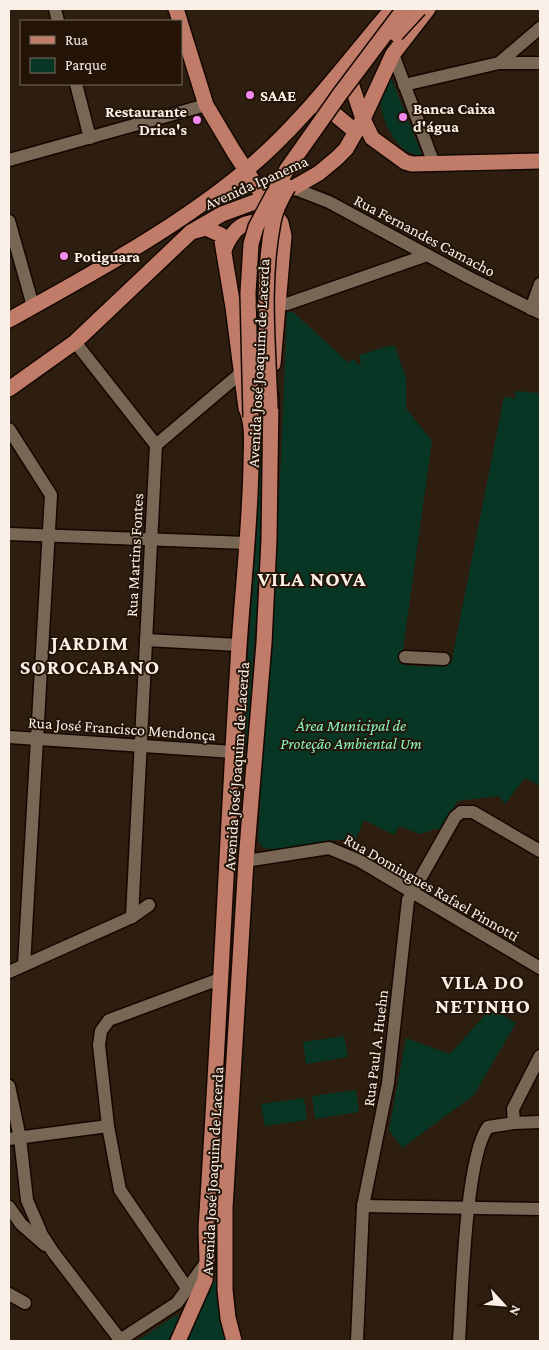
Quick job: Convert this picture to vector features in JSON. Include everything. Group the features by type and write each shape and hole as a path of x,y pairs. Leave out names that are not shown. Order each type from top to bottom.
{"main road":[{"name":"Avenida Ipanema","path":"9,320 165,227 246,170 311,106 392,9"},
{"path":"251,417 248,293 251,244 256,227 287,169 335,100 404,9"},
{"path":"270,409 266,302 273,221 284,194 311,144 348,93 419,9"},
{"name":"Avenida Ipanema","path":"9,389 76,342 191,232 222,214 293,188 320,173 337,158 360,126 393,54 428,9"},
{"name":"Avenida José Joaquim de Lacerda","path":"182,26 206,106 234,152 266,198 281,223 284,236 270,409 269,540 264,643 246,861 225,1208 225,1290 228,1318 234,1341"},
{"path":"345,65 360,126"},
{"path":"311,106 325,106 360,126 372,138 406,162 434,164 540,161"},
{"path":"234,152 246,157 263,155"},
{"path":"224,250 231,236 241,224 260,222 269,225 278,232 282,260"},
{"path":"191,232 206,228 216,232 220,235 224,250"},
{"name":"Avenida José Joaquim de Lacerda","path":"178,1341 205,1280 207,1261 206,1228 222,978 226,842 247,543 251,417 246,408 224,250"}],"street":[{"path":"499,63 540,28"},
{"path":"393,54 434,164"},
{"path":"404,85 499,63 540,63"},
{"path":"76,85 90,138"},
{"path":"9,160 206,106"},
{"name":"Rua Fernandes Camacho","path":"293,188 328,202 536,311"},
{"path":"9,221 34,306"},
{"path":"278,304 287,304 427,255"},
{"path":"536,311 540,284"},
{"path":"76,342 156,446 242,372"},
{"path":"9,429 51,495 24,965"},
{"name":"Rua Martins Fontes","path":"132,917 156,446"},
{"path":"9,534 247,543"},
{"path":"146,640 239,645"},
{"path":"405,657 444,659"},
{"name":"Rua José Francisco Mendonça","path":"9,737 233,752"},
{"path":"410,892 455,817 461,812 473,812 540,851"},
{"name":"Rua Domingues Rafael Pinnotti","path":"246,861 329,848 360,861 540,968"},
{"name":"Rua Paul A. Huehn","path":"357,1341 364,1206 388,1083 410,892"},
{"path":"9,972 132,917 149,905"},
{"path":"187,1288 120,1190 108,1126 99,1044 101,1031 109,1020 222,978"},
{"path":"514,1123 513,1108 540,1056"},
{"path":"9,1086 14,1138 28,1200 42,1235 52,1252 121,1341"},
{"path":"459,1341 469,1208 481,1136 488,1127 540,1122"},
{"path":"14,1138 108,1126"},
{"path":"364,1206 540,1209"},
{"path":"9,1207 22,1224 52,1252"},
{"path":"170,1261 191,1269 201,1267 207,1261"},
{"name":"Avenida José Joaquim de Lacerda","path":"121,1341 177,1303 207,1261"},
{"path":"9,1294 25,1303"}],"green space":[{"path":"390,75 422,155 406,151 394,138 385,121 381,100"},
{"path":"246,182 255,193 201,216 200,210"},
{"name":"Área Municipal de Proteção Ambiental Um","path":"287,312 293,312 348,362 355,359 358,365 361,363 359,355 395,346 406,378 406,408 432,441 401,664 424,667 451,664 504,397 515,398 515,391 540,393 540,786 525,778 505,804 499,796 457,801 446,829 435,829 420,834 399,826 394,835 364,820 356,839 349,836 345,840 325,841 278,849 262,847 258,840 281,460"},
{"path":"257,405 261,426 263,516 247,745 241,744 258,490"},
{"path":"491,1008 516,1023 474,1095 402,1148 389,1130 406,1038 450,1054"},
{"path":"344,1036 348,1057 306,1064 303,1042"},
{"path":"356,1090 359,1112 315,1119 312,1096"},
{"path":"304,1098 307,1120 265,1126 261,1104"},
{"path":"209,1279 216,1283 217,1304 226,1341 184,1341"},
{"path":"176,1315 180,1317 168,1341 137,1341"}],"place":[{"name":"SAAE","path":"250,95"},
{"name":"Banca Caixa d'água","path":"403,117"},
{"name":"Restaurante Drica's","path":"197,120"},
{"name":"Potiguara","path":"64,256"}],"district":[{"name":"VILA NOVA","path":"312,579"},
{"name":"JARDIM SOROCABANO","path":"90,655"},
{"name":"VILA DO NETINHO","path":"483,994"}]}
